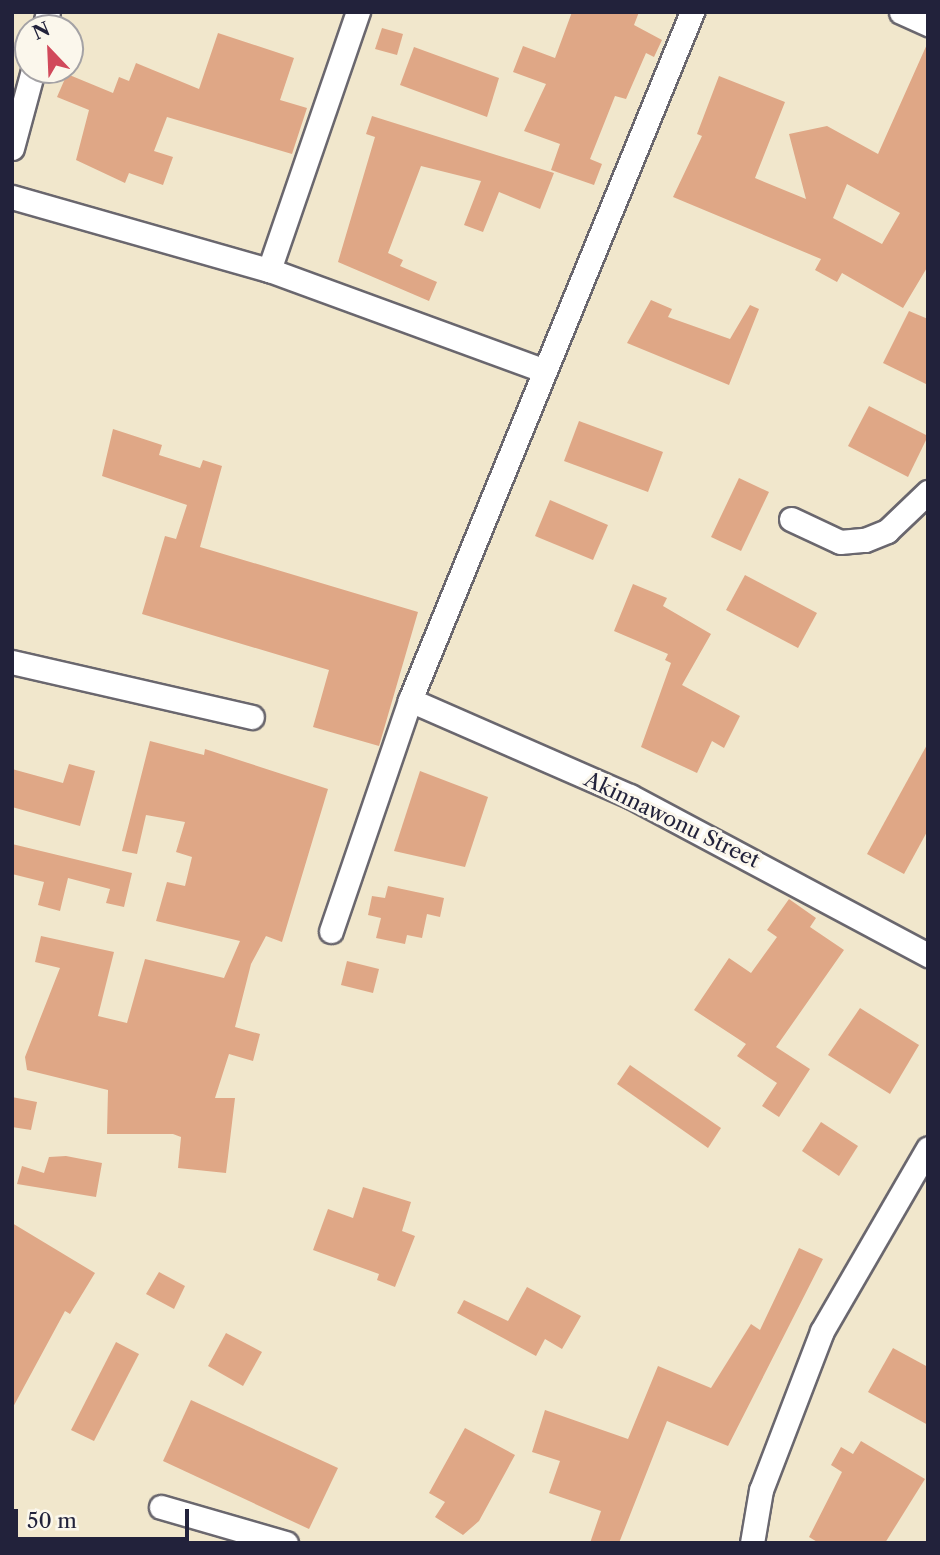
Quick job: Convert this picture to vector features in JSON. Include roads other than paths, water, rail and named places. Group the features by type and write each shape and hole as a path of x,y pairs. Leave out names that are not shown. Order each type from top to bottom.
{"street":[{"path":"269,270 358,12"},
{"path":"331,932 410,700 691,12"},
{"path":"901,12 928,24"},
{"path":"12,148 29,84"},
{"path":"12,197 269,270 543,370"},
{"path":"791,519 840,542 865,540 887,531 928,492"},
{"path":"12,662 252,717"},
{"name":"Akinnawonu Street","path":"410,700 630,796 928,955"},
{"path":"751,1543 761,1490 822,1331 928,1148"},
{"path":"161,1507 286,1543"}]}
